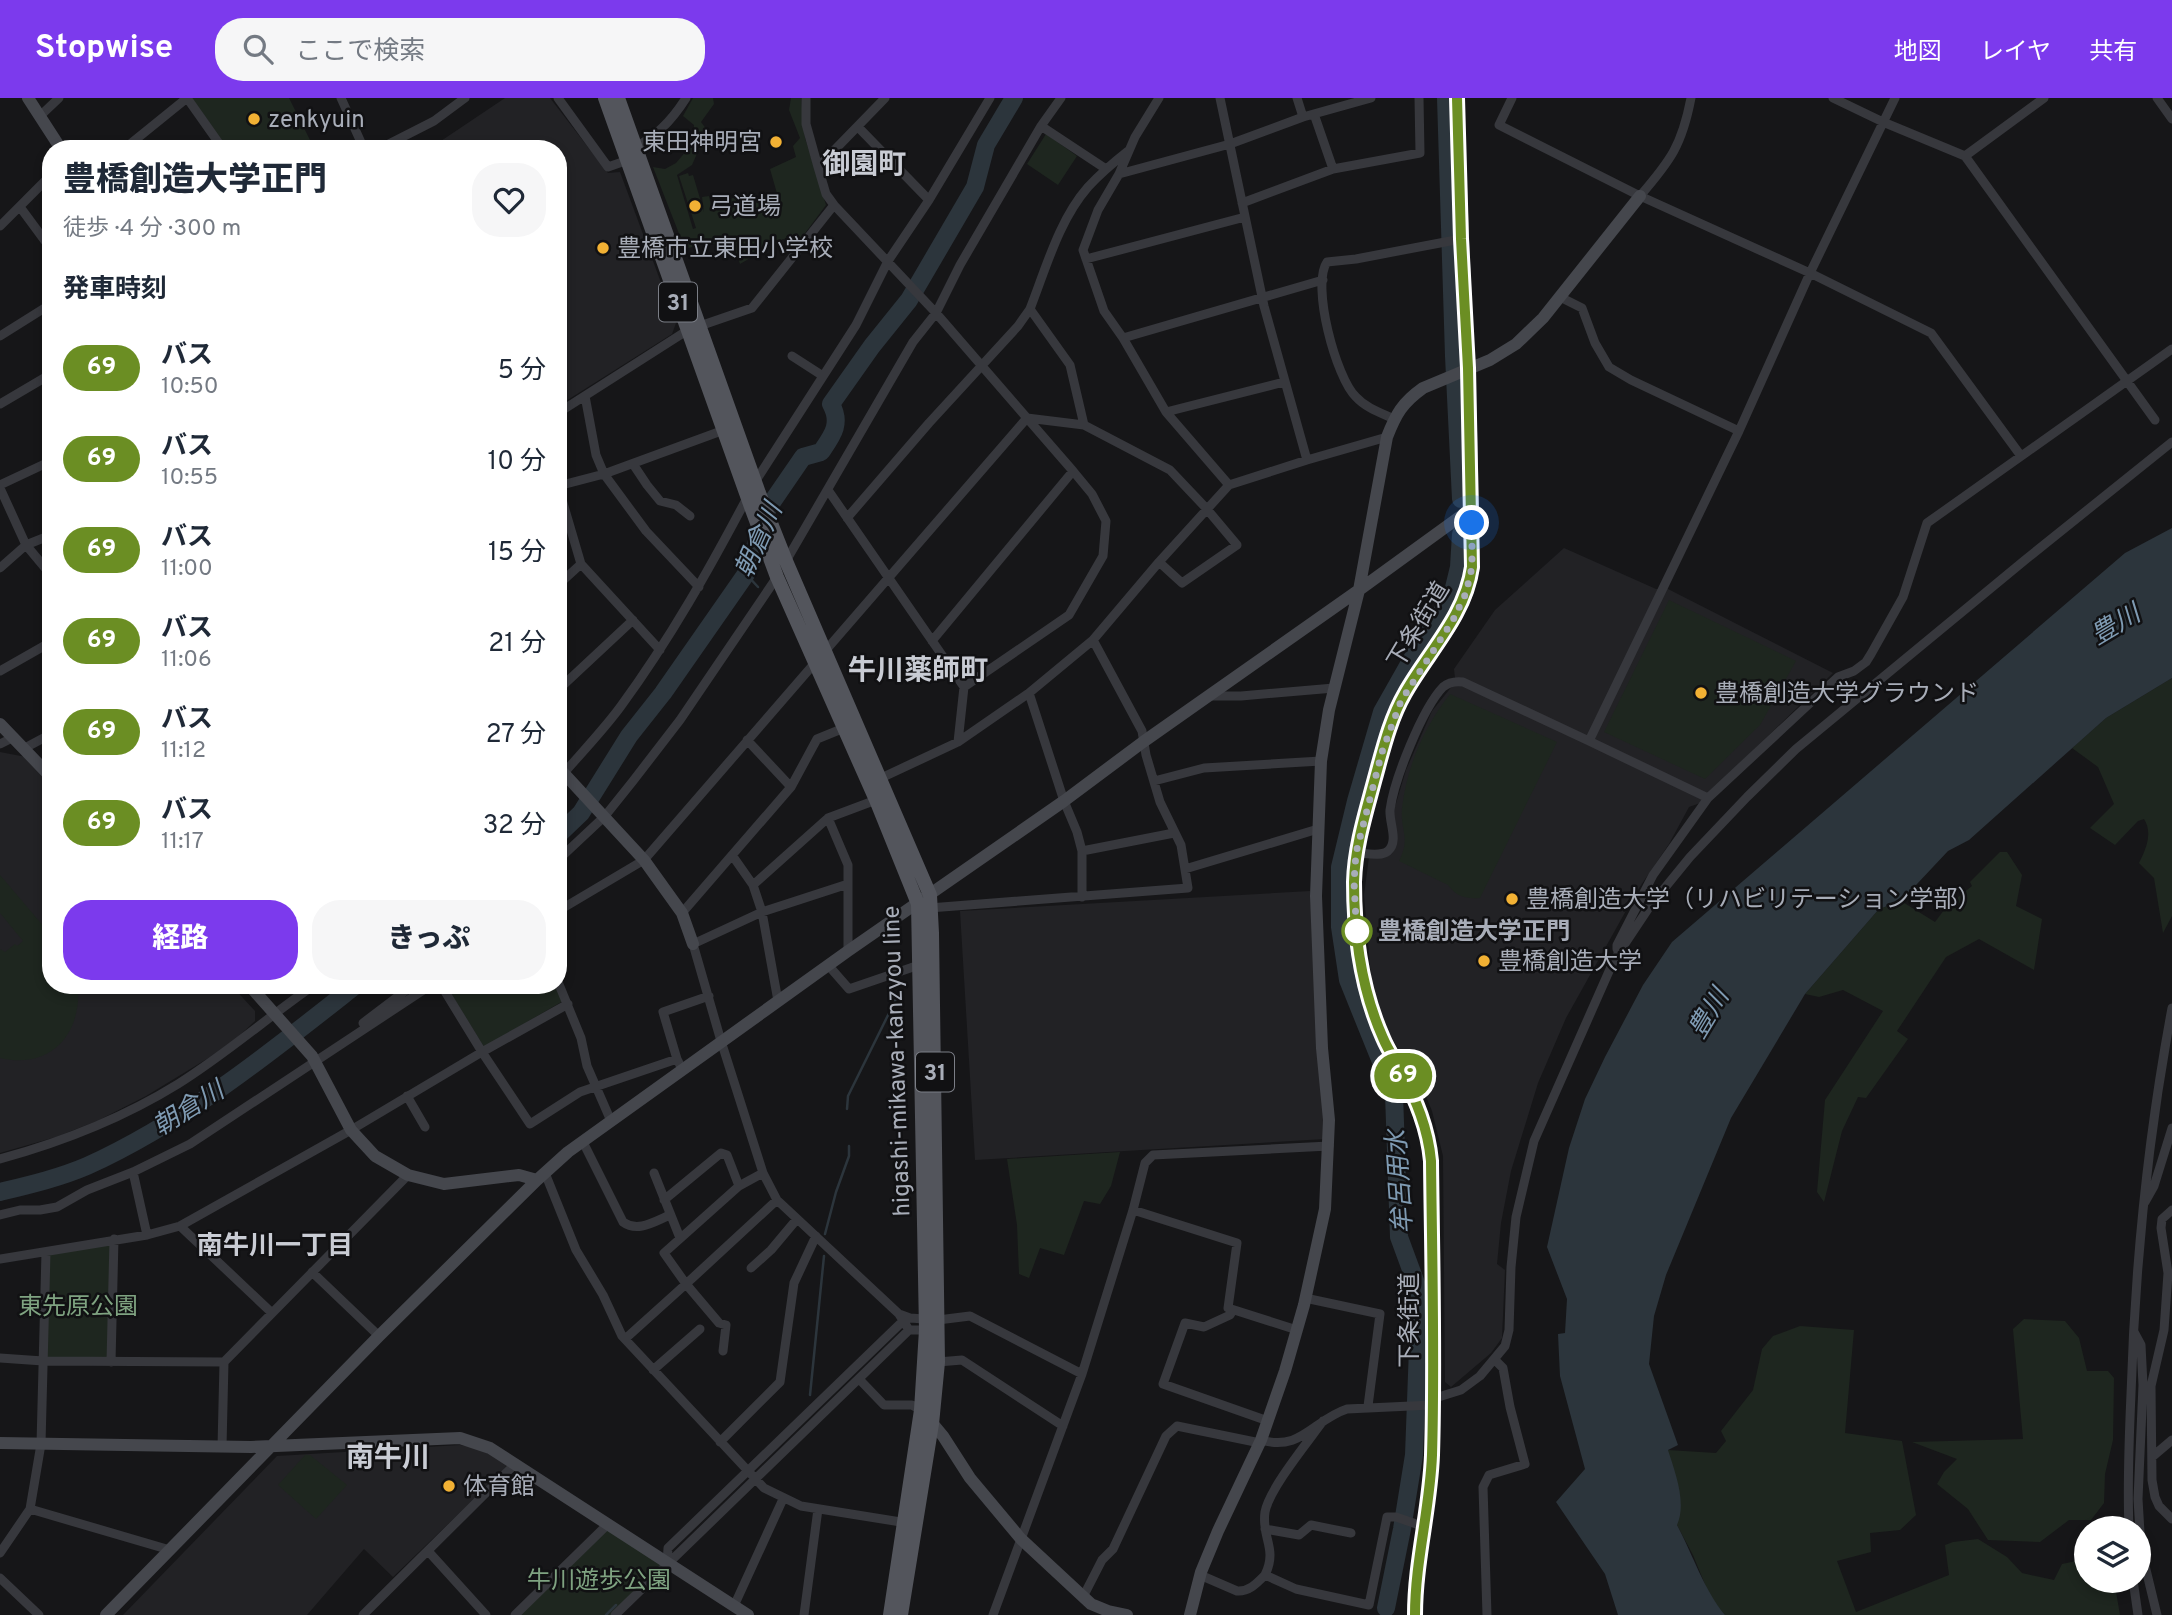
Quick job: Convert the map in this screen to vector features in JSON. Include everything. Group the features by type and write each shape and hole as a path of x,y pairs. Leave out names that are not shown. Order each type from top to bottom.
{"main road":[{"name":"higashi-mikawa-kanzyou line","path":"605,98 694,328 724,430 753,495"},
{"name":"higashi-mikawa-kanzyou line","path":"618,98 694,328 815,664 926,903 919,965 926,1245 930,1323 938,1362 932,1424 890,1615"},
{"name":"下条街道","path":"1415,1615 1416,1583 1432,1456 1429,1403 1432,1175 1430,1145 1414,1096 1383,1038 1365,988 1359,960 1354,882 1356,853 1395,712 1457,613 1469,585 1473,557 1457,98"},
{"name":"higashi-mikawa-kanzyou line","path":"780,565 824,650 879,779 926,903 930,1323 901,1615"}],"street":[{"path":"28,98 55,140"},
{"path":"40,116 59,98"},
{"path":"135,140 187,98 217,140"},
{"path":"341,98 360,140"},
{"path":"397,140 434,121 465,98"},
{"path":"558,98 608,167 628,160"},
{"path":"635,147 675,115 686,98"},
{"path":"806,98 806,124 826,194 933,309 1073,471 1092,494 1106,521 1103,556 1069,615 964,687"},
{"path":"818,167 886,98"},
{"path":"567,769 620,708 660,650 990,98"},
{"path":"567,851 603,814 680,720 828,490 913,342 1060,98"},
{"path":"1159,98 1135,137 1119,174 1098,209 1083,250 1104,311 1166,412 1229,485"},
{"path":"1220,98 1262,297 1307,460"},
{"path":"1297,98 1303,117"},
{"path":"1119,174 1230,144 1303,117 1371,98"},
{"path":"1242,203 1333,169 1420,153 1419,98"},
{"path":"1512,98 1499,125 1640,196 1810,273 1931,333 2021,456"},
{"path":"1189,1615 1200,1575 1268,1421 1297,1330 1325,1209 1329,1120 1322,1048 1316,896 1321,761 1334,688 1359,590 1387,437 1394,419 1413,395 1447,377 1490,360 1516,344 1543,318 1675,152 1682,137 1691,98"},
{"path":"1833,98 1965,156 2155,420"},
{"path":"1590,741 1895,98"},
{"path":"1965,156 2044,98"},
{"path":"2157,98 2172,119"},
{"path":"1314,114 1333,169"},
{"path":"1041,126 1106,169"},
{"path":"858,127 929,200"},
{"path":"847,518 1018,326 1030,309 1051,252 1068,217 1087,188 1130,150"},
{"path":"0,226 42,184"},
{"path":"567,408 694,328 752,308 834,205"},
{"path":"20,207 42,237"},
{"path":"1086,259 1245,217"},
{"path":"1394,419 1356,397 1345,382 1327,330 1322,269 1327,262 1461,239"},
{"path":"1123,338 1323,280"},
{"path":"1560,297 1582,308 1595,343 1609,368 1739,431"},
{"path":"1030,309 1070,365 1084,425"},
{"path":"0,336 42,310"},
{"path":"1618,953 1617,945 1653,874 1708,798 1838,677 1854,671 1866,662 1903,597 1927,523 2172,349"},
{"path":"792,356 823,376"},
{"path":"0,404 42,379"},
{"path":"1166,412 1284,382"},
{"path":"585,397 596,454 604,474 646,531 699,587"},
{"path":"1027,418 1084,425 1170,470 1237,545 1182,583 1158,562"},
{"path":"567,906 644,860 1027,418"},
{"path":"567,484 604,474 724,430"},
{"path":"879,779 958,742 1029,693 1093,640 1158,562 1229,485 1387,437"},
{"path":"1083,1597 1102,1560 1113,1549 1166,1436 1177,1426 1260,1442 1288,1443 1334,1413 1368,1406 1429,1403 1461,1390 1480,1376 1505,1346 1509,1330 1516,1217 1534,1141 1618,953 1650,906 1690,857 1796,749 2025,559 2172,442"},
{"path":"633,464 660,501 676,505 690,516"},
{"path":"42,465 0,486 26,545 42,564"},
{"path":"932,641 1073,471"},
{"path":"828,490 964,687 958,742"},
{"path":"106,1615 270,1446 541,1176 679,1064 721,1041 848,951 926,903 1143,742 1472,508"},
{"path":"567,517 581,564 660,650"},
{"path":"0,568 26,545 42,539"},
{"path":"567,577 581,564"},
{"path":"567,682 633,620"},
{"path":"926,903 1082,898 1188,888 1181,845 1160,802 1142,731 1093,640"},
{"path":"0,671 42,647"},
{"path":"1356,853 1383,854 1393,843 1390,811 1406,758 1433,701 1450,682 1463,682 1708,798"},
{"path":"1208,695 1241,696 1334,688"},
{"path":"1029,693 1082,851 1082,898"},
{"path":"0,724 6,741 23,749 42,768"},
{"path":"682,913 791,787 817,739 844,728"},
{"path":"23,749 42,739"},
{"path":"747,740 791,787"},
{"path":"1154,781 1204,768 1321,761"},
{"path":"567,780 603,814 644,860 682,913 694,944 721,1041 763,1173 777,1200 901,1318 909,1330"},
{"path":"753,885 828,818 876,800"},
{"path":"828,818 848,865 848,951"},
{"path":"1185,869 1318,830"},
{"path":"1082,851 1174,833"},
{"path":"732,855 753,885 762,912 778,1001"},
{"path":"694,944 762,912 848,884"},
{"path":"828,965 849,989 919,965"},
{"path":"257,994 314,1059 351,1130 375,1156 408,1175 444,1184 519,1175 541,1176"},
{"path":"0,1159 35,1150 89,1129 159,1096 276,1016 303,994"},
{"path":"314,1059 401,994"},
{"path":"0,1215 20,1210 57,1207 87,1190 133,1172 190,1144 314,1059 416,994"},
{"path":"447,994 530,1124 596,1086 679,1064"},
{"path":"563,994 581,1038 587,1066 611,1121"},
{"path":"679,1064 663,1012 709,996"},
{"path":"0,1259 147,1235 180,1226 568,1004"},
{"path":"2128,1516 2133,1331 2143,1207 2156,1094 2172,1008"},
{"path":"407,1096 425,1127"},
{"path":"2143,1207 2154,1186 2172,1128"},
{"path":"583,1142 623,1222 637,1228 670,1215"},
{"path":"993,1615 1082,1374 1145,1163 1153,1155 1329,1146"},
{"path":"664,1200 721,1153 727,1155 739,1186"},
{"path":"133,1172 147,1235"},
{"path":"654,1173 680,1238"},
{"path":"723,1351 726,1325 719,1323 685,1284 664,1253 739,1186 763,1173"},
{"path":"222,1447 224,1362 408,1175"},
{"path":"541,1176 576,1250 603,1294 625,1339 764,1488 801,1506 911,1524"},
{"path":"625,1339 777,1200"},
{"path":"1133,1210 1237,1243 1228,1308 1297,1330"},
{"path":"2157,1615 2141,1549 2138,1499 2147,1385 2164,1331 2168,1273 2162,1219 2172,1210"},
{"path":"751,1268 771,1250 797,1219"},
{"path":"180,1226 272,1313"},
{"path":"720,1442 780,1382 794,1283 816,1236"},
{"path":"111,1362 114,1239"},
{"path":"0,1553 30,1510 41,1444 46,1252"},
{"path":"312,1272 379,1336"},
{"path":"1305,1298 1380,1314 1368,1406"},
{"path":"1233,1310 1230,1315 1204,1327 1185,1323 1163,1384 1268,1421"},
{"path":"615,1615 909,1330 930,1323 970,1316 1082,1374"},
{"path":"667,1564 668,1548 901,1318 930,1323"},
{"path":"653,1370 699,1329"},
{"path":"2133,1331 2141,1346 2147,1385 2155,1497 2159,1506 2172,1519"},
{"path":"0,1358 43,1361 224,1362"},
{"path":"938,1362 962,1360 1063,1426"},
{"path":"1487,1615 1483,1487 1489,1475 1525,1464 1503,1368 1495,1360"},
{"path":"859,1379 884,1405 912,1405 921,1410 943,1436 970,1478 1021,1539 1091,1604 1108,1613 1127,1615"},
{"path":"1200,1575 1242,1591 1265,1575 1271,1558 1264,1515 1268,1502 1289,1467 1323,1421"},
{"path":"0,1443 222,1447 460,1437 489,1448 746,1615"},
{"path":"2152,1457 2172,1440"},
{"path":"363,1615 514,1465"},
{"path":"734,1606 783,1499"},
{"path":"804,1615 818,1509"},
{"path":"30,1510 170,1550"},
{"path":"1265,1575 1296,1589 1369,1605 1387,1517 1396,1517 1425,1527"},
{"path":"515,1615 608,1524"},
{"path":"1265,1529 1299,1535 1311,1525 1351,1533"},
{"path":"428,1551 486,1615"},
{"path":"0,1578 39,1615"},
{"path":"2135,1593 2138,1615"}],"shaded area":[{"name":"豊橋市立東田小学校","path":"505,98 550,98 608,173 620,172 676,323 672,334 567,400 567,140 442,140"},
{"name":"豊橋創造大学","path":"1564,548 1656,589 1668,589 1833,673 1712,790 1703,802 1689,807 1669,844 1637,891 1566,1018 1538,1083 1511,1171 1501,1223 1497,1264 1505,1270 1502,1338 1491,1353 1451,1387 1445,1382 1443,1156 1432,1111 1423,1089 1388,1032 1377,1003 1371,977 1364,895 1369,857 1382,858 1389,855 1394,810 1406,770 1432,711 1453,685 1454,669 1495,610"},
{"path":"0,752 26,757 42,775 42,994 239,994 255,1011 255,1021 210,1057 146,1096 97,1121 56,1137 0,1153"},
{"path":"1310,891 1325,1139 975,1160 960,911"},
{"path":"460,1445 477,1448 508,1463 503,1471 393,1577 364,1549 307,1615 123,1615 277,1456"}],"green space":[{"name":"zenkyuin","path":"192,98 289,98 310,140 222,140"},
{"path":"693,98 713,98 714,104 701,122 714,148 699,149 692,165 677,175 693,229 696,228 679,176 688,173 689,176 693,175 704,212 702,197 709,196 712,210 720,208 722,201 754,192 761,203 778,197 770,169 796,157 793,146 800,138 789,110 791,98 801,98 805,138 826,205 800,240 791,242 783,239 740,264 734,247 706,243 685,249 653,167 665,169 676,163 693,143 694,125 683,116"},
{"path":"1046,134 1077,156 1058,185 1027,164"},
{"name":"豊橋創造大学グラウンド","path":"1669,600 1796,661 1760,725 1705,779 1604,732"},
{"path":"2172,678 2172,916 2163,933 2154,878 2139,863 2148,841 2147,824 2144,819 2138,821 2115,845 2090,828 2114,804 2098,767 2072,748 2106,718"},
{"path":"1450,694 1557,742 1480,898 1462,896 1448,885 1399,861 1405,840 1402,808 1408,777 1425,733"},
{"path":"2000,852 2007,852 2022,875 2016,906 2042,919 2034,970 1979,939 1946,957 1897,1031 1908,1039 1866,1098 1858,1097 1842,1131 1824,1202 1817,1192 1825,1100 1883,1011 1843,990 1819,997 1805,994 1879,909 1901,901 1935,922 1947,906 1972,886 1970,882"},
{"path":"0,875 42,924 42,994 78,994 75,1019 69,1033 48,1053 34,1059 0,1058 0,949 5,952 23,941 0,913"},
{"path":"452,994 560,994 563,1001 484,1047"},
{"path":"1120,1152 1111,1186 1100,1204 1084,1201 1064,1255 1040,1248 1029,1278 1019,1274 1017,1225 1007,1159"},
{"name":"東先原公園","path":"114,1239 111,1362 43,1361 46,1252"},
{"path":"2024,1319 2065,1321 2079,1338 2087,1371 2108,1371 2114,1378 2113,1440 2105,1474 2104,1503 2094,1516 2074,1516 2074,1520 2069,1520 2040,1542 1988,1540 1968,1509 1937,1484 1957,1459 1912,1442 2023,1439 2013,1329"},
{"path":"1800,1326 1854,1330 1845,1433 1902,1441 1916,1515 1900,1530 1870,1533 1871,1552 1837,1561 1856,1612 1949,1575 1945,1545 1978,1539 2007,1557 2022,1573 2054,1580 2062,1564 2074,1562 2074,1593 2116,1593 2120,1615 1725,1615 1711,1599 1677,1525 1668,1450 1716,1453 1726,1441 1721,1431 1753,1390 1762,1349 1773,1336"},
{"path":"305,1455 310,1455 347,1485 316,1519 278,1485"},
{"name":"牛川遊歩公園","path":"608,1524 667,1564 615,1615 515,1615"}],"water":[{"name":"豊川","path":"2172,528 2172,678 2106,718 1969,840 1948,851 1901,901 1879,909 1805,994 1731,1118 1666,1275 1654,1316 1649,1364 1678,1445 1668,1450 1680,1497 1677,1525 1705,1583 1725,1615 1618,1615 1605,1574 1556,1502 1585,1469 1560,1376 1558,1334 1565,1333 1567,1299 1547,1247 1569,1148 1585,1099 1605,1057 1643,985 1672,942 2125,553"}],"waterway":[{"name":"朝倉川","path":"567,826 581,813 629,736 663,693 746,574 768,508 803,457 821,452 829,441 836,424 831,404 909,300 975,187 986,145 1014,98"},
{"name":"牟呂用水","path":"1446,98 1461,499"},
{"name":"牟呂用水","path":"1386,1608 1414,1455 1420,1294 1399,1237 1394,1094 1348,980 1340,927 1340,867 1382,712 1452,596 1459,567 1461,534"},
{"path":"746,574 758,587"},
{"name":"朝倉川","path":"0,1192 87,1166 159,1128 227,1084 344,994"},
{"path":"847,1109 848,1096 897,997"},
{"path":"825,1234 849,1156 849,1146"},
{"path":"810,1395 824,1256"},
{"path":"606,1615 616,1605"}],"bus line":[{"name":"69","path":"1415,1615 1416,1583 1432,1456 1430,1145 1414,1096 1388,1050 1371,1010 1359,960 1354,882 1356,853 1362,827 1395,712 1457,613 1469,585 1472,567 1468,368 1457,98"}],"place":[{"name":"zenkyuin","path":"254,119"},
{"name":"東田神明宮","path":"776,142"},
{"name":"弓道場","path":"695,206"},
{"name":"豊橋市立東田小学校","path":"603,248"},
{"name":"豊橋創造大学グラウンド","path":"1701,693"},
{"name":"豊橋創造大学（リハビリテーション学部）","path":"1512,899"},
{"name":"豊橋創造大学正門","path":"1357,931"},
{"name":"豊橋創造大学","path":"1484,961"},
{"name":"体育館","path":"449,1486"}],"district":[{"name":"御園町","path":"864,163"},
{"name":"牛川薬師町","path":"918,669"},
{"name":"南牛川一丁目","path":"275,1245"},
{"name":"南牛川","path":"388,1456"}],"route":[{"path":"1357,931 1357,940 1354,882 1356,853 1382,752 1406,691 1453,620 1466,593 1473,557 1472,523"}]}
